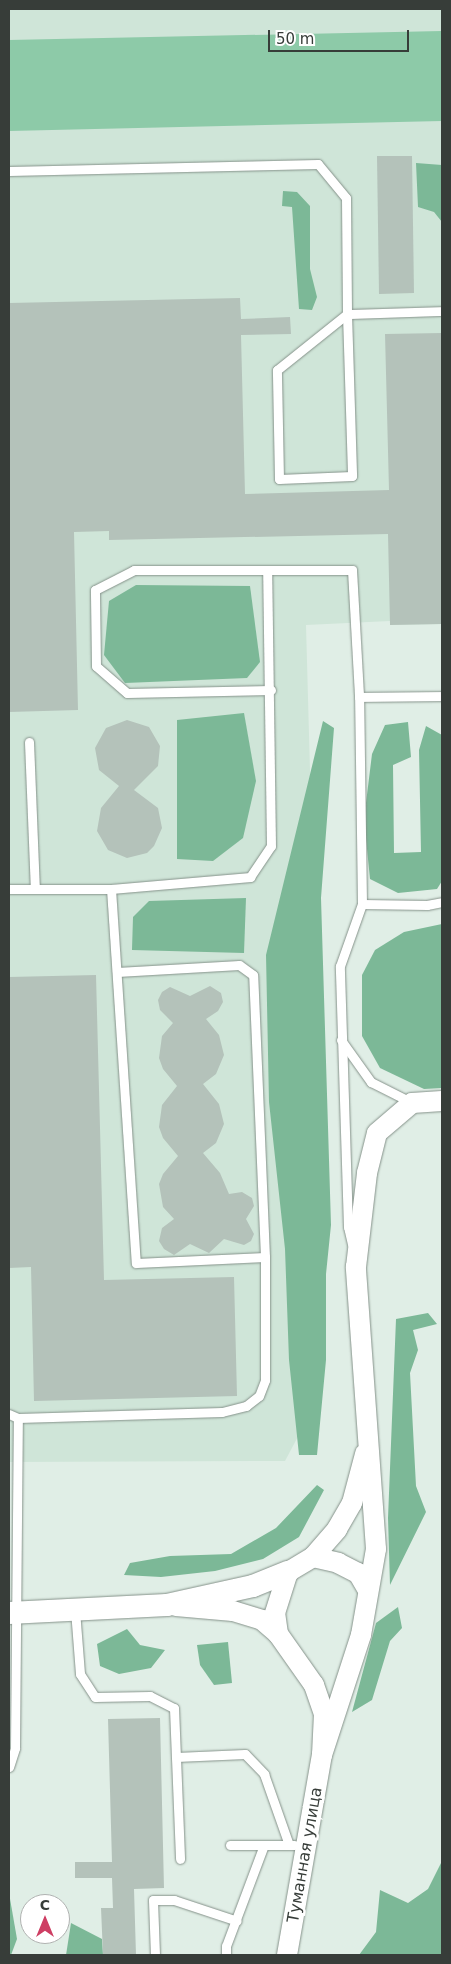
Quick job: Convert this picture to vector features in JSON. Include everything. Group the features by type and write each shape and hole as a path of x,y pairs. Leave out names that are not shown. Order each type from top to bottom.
{"main road":[{"path":"12,1612 167,1605 244,1589 288,1572"}],"street":[{"path":"278,1634 275,1613 288,1572 313,1557 337,1530 352,1503 363,1466 369,1422 356,1267 367,1173 377,1133 412,1103 442,1102"},
{"name":"Туманная улица","path":"287,1955 298,1845 322,1755 361,1634 376,1549 369,1422"},
{"path":"313,1557 338,1563 358,1574 368,1590"},
{"path":"167,1605 233,1611 262,1620 278,1634"},
{"name":"Туманная улица","path":"278,1634 314,1684 324,1714 322,1755"}],"lane":[{"path":"9,171 318,164 346,198 347,314 352,476 280,478 277,370 347,314 442,311"},
{"path":"271,690 127,693 96,666 95,590 134,570 352,570 359,697 362,904 340,966 340,1040 348,1226 356,1267"},
{"path":"9,889 112,889 250,877 271,846 271,690 267,570"},
{"path":"359,697 442,696"},
{"path":"29,742 35,889"},
{"path":"112,889 136,1263 264,1257"},
{"path":"362,904 427,905 442,902"},
{"path":"9,1414 18,1418 222,1412 246,1406 259,1396 264,1380 264,1257 253,975 239,965 117,972"},
{"path":"340,1040 371,1082 412,1103"},
{"path":"9,1767 15,1748 12,1532 18,1418"},
{"path":"75,1609 80,1674 95,1697 150,1696 174,1708 180,1859"},
{"path":"176,1757 245,1754 264,1774 298,1845 230,1845"},
{"path":"226,1955 226,1946 264,1845"},
{"path":"155,1955 153,1900 174,1900 237,1921"}],"shaded area":[{"path":"9,9 442,9 442,624 390,625 390,621 306,625 313,880 302,1429 285,1461 9,1462"},
{"path":"442,31 442,121 9,131 9,40"},
{"path":"416,163 442,165 442,222 434,212 418,207"},
{"path":"283,191 297,192 310,206 310,269 317,297 312,310 299,309 292,207 282,206"},
{"path":"136,585 250,586 260,662 247,678 125,683 104,655 109,601"},
{"path":"244,713 256,781 243,838 213,861 177,859 177,720"},
{"path":"323,721 334,728 321,898 331,1225 326,1274 326,1360 317,1455 299,1455 289,1360 285,1249 269,1102 266,955"},
{"path":"408,722 411,757 393,765 394,853 421,852 419,750 426,726 442,735 442,881 437,889 398,893 370,879 364,819 372,754 385,725"},
{"path":"246,898 244,953 132,950 133,917 149,901"},
{"path":"442,924 442,1088 424,1089 380,1068 362,1036 362,975 375,950 404,932"},
{"path":"428,1313 437,1324 413,1330 418,1350 410,1373 416,1486 426,1512 390,1585 388,1518 396,1319"},
{"path":"317,1485 324,1490 299,1537 263,1559 215,1571 161,1577 124,1575 130,1563 170,1556 231,1554 276,1528"},
{"path":"398,1607 402,1628 390,1641 372,1700 352,1712 376,1623"},
{"path":"127,1629 140,1645 165,1650 151,1668 119,1674 100,1666 97,1644"},
{"path":"228,1642 232,1683 214,1685 200,1665 197,1645"},
{"path":"442,1861 442,1955 359,1955 376,1932 380,1890 408,1903 428,1889"},
{"path":"9,1893 17,1939 11,1955 9,1955"},
{"path":"71,1923 102,1939 103,1955 66,1955 68,1944 70,1944"}],"building":[{"path":"377,156 412,156 414,293 379,294"},
{"path":"240,298 241,319 290,317 291,334 241,335 245,494 389,490 385,334 442,333 442,624 390,625 388,534 109,540 109,531 74,532 78,710 9,712 9,303"},
{"path":"127,720 149,727 160,746 158,766 134,790 158,808 162,828 154,846 147,853 127,858 108,850 97,831 101,808 119,786 99,770 95,748 106,728"},
{"path":"96,975 104,1280 234,1277 237,1396 34,1401 31,1267 9,1268 9,977"},
{"path":"210,986 221,993 223,1002 218,1011 206,1019 219,1035 224,1055 216,1074 203,1084 219,1104 224,1124 216,1143 203,1153 220,1173 229,1194 242,1192 252,1198 254,1206 246,1219 254,1234 251,1241 244,1245 224,1239 209,1253 190,1244 174,1255 164,1249 159,1241 162,1228 174,1219 163,1207 159,1184 163,1174 178,1156 163,1138 159,1127 162,1105 177,1086 163,1069 159,1058 162,1036 173,1023 160,1010 158,1000 162,992 170,987 190,996"},
{"path":"160,1718 164,1888 134,1889 136,1955 103,1955 101,1908 113,1908 112,1878 75,1878 75,1862 112,1862 108,1719"}]}
